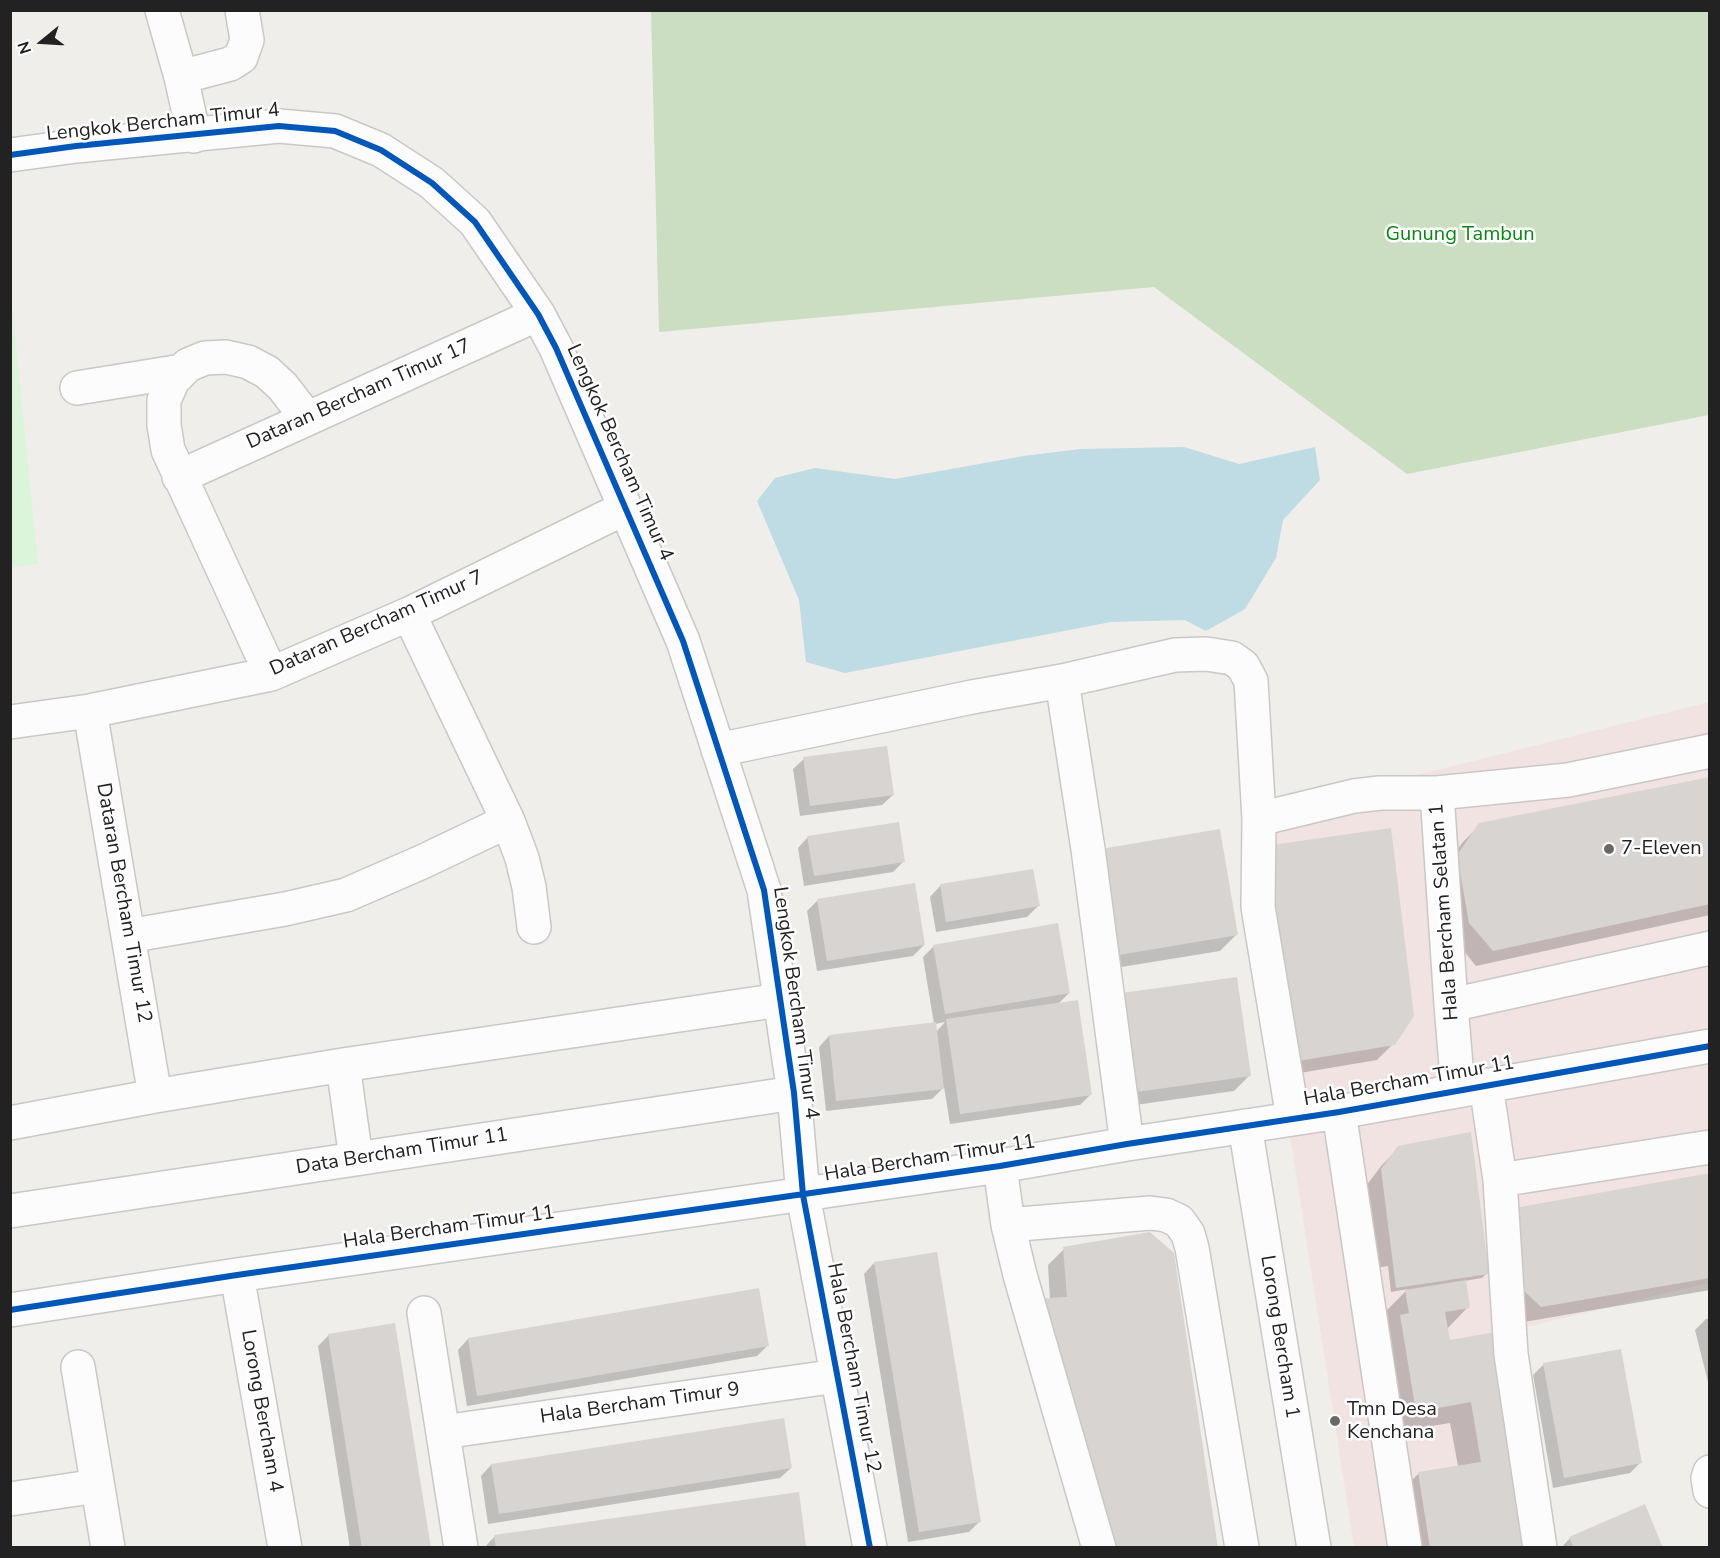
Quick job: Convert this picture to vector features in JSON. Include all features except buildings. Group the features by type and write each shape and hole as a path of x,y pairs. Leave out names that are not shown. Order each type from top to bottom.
{"street":[{"path":"162,10 194,136"},
{"path":"180,77 230,64 242,57 247,40 242,10"},
{"name":"Lengkok Bercham Timur 4","path":"10,155 76,146 279,126 334,131 381,150 432,183 475,222 538,314 556,348 683,641 764,890 794,1093 803,1195"},
{"name":"Dataran Bercham Timur 17","path":"180,477 538,314"},
{"path":"271,674 168,450 164,425 164,400 173,381 189,365 205,358 226,357 248,362 267,372 283,387 307,418"},
{"path":"77,388 182,370"},
{"name":"Dataran Bercham Timur 7","path":"10,723 90,711 271,674 409,614 625,508"},
{"path":"409,614 508,821 522,858 529,887 534,927"},
{"path":"718,750 1175,656 1206,654 1232,658 1243,666 1251,681 1259,819 1257,907 1293,1118"},
{"path":"1062,681 1088,849 1127,1144"},
{"name":"Dataran Bercham Timur 12","path":"90,711 155,1096"},
{"name":"Hala Bercham Selatan 1","path":"1540,1548 1511,1354 1500,1180 1472,1088 1451,1005 1437,793 1568,780 1710,751"},
{"path":"1259,819 1354,796 1380,793 1437,793"},
{"path":"128,936 285,909 346,895 508,821"},
{"path":"1451,1005 1710,948"},
{"path":"10,1123 343,1065 780,1000"},
{"name":"Hala Bercham Timur 11","path":"10,1310 237,1275 1000,1166 1339,1112 1710,1046"},
{"path":"343,1065 356,1159"},
{"name":"Data Bercham Timur 11","path":"10,1211 794,1093"},
{"path":"1339,1112 1405,1548"},
{"name":"Lorong Bercham 1","path":"1245,1126 1314,1548"},
{"path":"1500,1180 1710,1147"},
{"path":"1000,1166 1008,1225 1020,1275 1099,1548"},
{"name":"Hala Bercham Timur 12","path":"803,1195 870,1548"},
{"path":"1008,1225 1150,1212 1166,1215 1179,1221 1188,1234 1192,1248 1242,1548"},
{"name":"Lorong Bercham 4","path":"237,1275 285,1548"},
{"path":"424,1313 461,1548"},
{"path":"78,1367 108,1548"},
{"name":"Hala Bercham Timur 9","path":"443,1432 837,1376"},
{"path":"1710,1472 1708,1478 1710,1491"},
{"path":"10,1499 97,1486"}],"shaded area":[{"path":"1709,702 1709,1283 1514,1330 1549,1547 1354,1547 1241,819"}],"green space":[{"name":"Gunung Tambun","path":"651,11 1709,11 1709,415 1407,474 1154,287 659,332"},
{"path":"11,294 38,564 10,567"}],"water":[{"path":"1184,447 1239,464 1315,447 1320,480 1283,520 1276,558 1245,609 1206,631 1185,620 1111,622 845,673 806,662 799,600 757,501 775,478 815,468 895,479 1024,456 1080,449"}],"cycle path":[{"path":"10,155 76,146 279,126 335,131 381,150 432,183 475,222 538,314 556,348 683,641 764,890 794,1093 803,1195 870,1548"},
{"path":"10,1310 237,1275 1000,1166 1339,1112 1710,1046"}],"place":[{"name":"7-Eleven","path":"1609,849"},
{"name":"Tmn Desa Kenchana","path":"1335,1421"}]}
